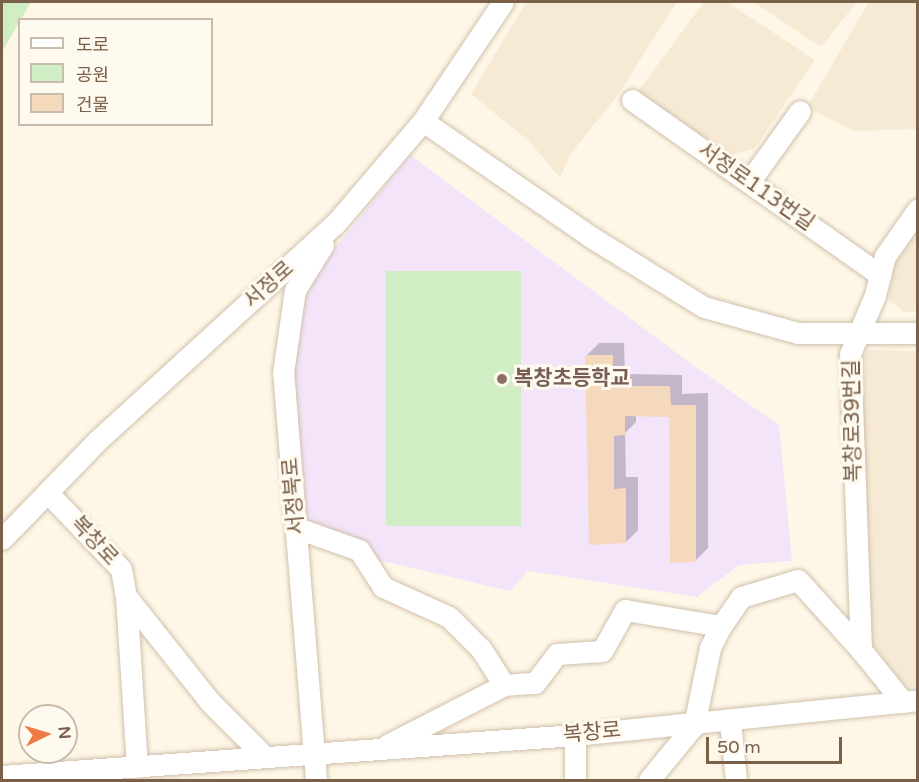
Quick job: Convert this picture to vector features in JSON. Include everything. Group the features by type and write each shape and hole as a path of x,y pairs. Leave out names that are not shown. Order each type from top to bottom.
{"street":[{"name":"서정로","path":"2,539 97,441 335,224 423,121 503,2"},
{"name":"서정로113번길","path":"632,100 880,275"},
{"path":"749,182 800,111"},
{"path":"423,121 591,237 704,307 798,333 918,333"},
{"name":"복창로39번길","path":"861,650 850,354 860,332 885,256 918,209"},
{"name":"서정북로","path":"316,780 283,373 295,290 335,224"},
{"name":"복창로","path":"48,493 121,569 126,596 137,767"},
{"path":"297,528 359,550 383,587 449,617 481,649 504,685"},
{"path":"649,780 694,725 710,648 741,597 798,580 910,701"},
{"name":"복창로","path":"126,596 210,702 265,757"},
{"path":"378,750 504,685 535,683 556,654 602,651 625,610 722,626"},
{"name":"복창로","path":"2,776 575,735 730,722 910,701"},
{"path":"730,722 736,780"},
{"path":"575,735 575,780"}],"shaded area":[{"path":"526,2 677,2 617,96 572,152 560,178 530,142 471,94"},
{"path":"704,2 727,2 815,60 754,149 726,156 636,94"},
{"path":"753,2 857,2 821,47"},
{"path":"869,2 917,2 917,129 853,131 807,107"},
{"name":"복창초등학교","path":"410,155 693,365 779,425 792,561 739,565 697,597 528,571 510,591 357,555 298,531 289,354 300,311 319,268"},
{"path":"917,231 917,311 904,312 889,300 893,268"},
{"path":"868,350 917,351 917,686 905,687 863,632 856,366"}],"green space":[{"path":"2,2 31,2 22,18 18,18 18,24 2,52"},
{"path":"386,271 521,271 521,526 386,526"}],"building":[{"path":"585,355 613,355 613,386 670,386 671,405 696,405 696,562 670,563 669,417 625,416 625,435 614,436 614,489 626,488 626,543 589,545"}],"place":[{"name":"복창초등학교","path":"502,379"}]}
